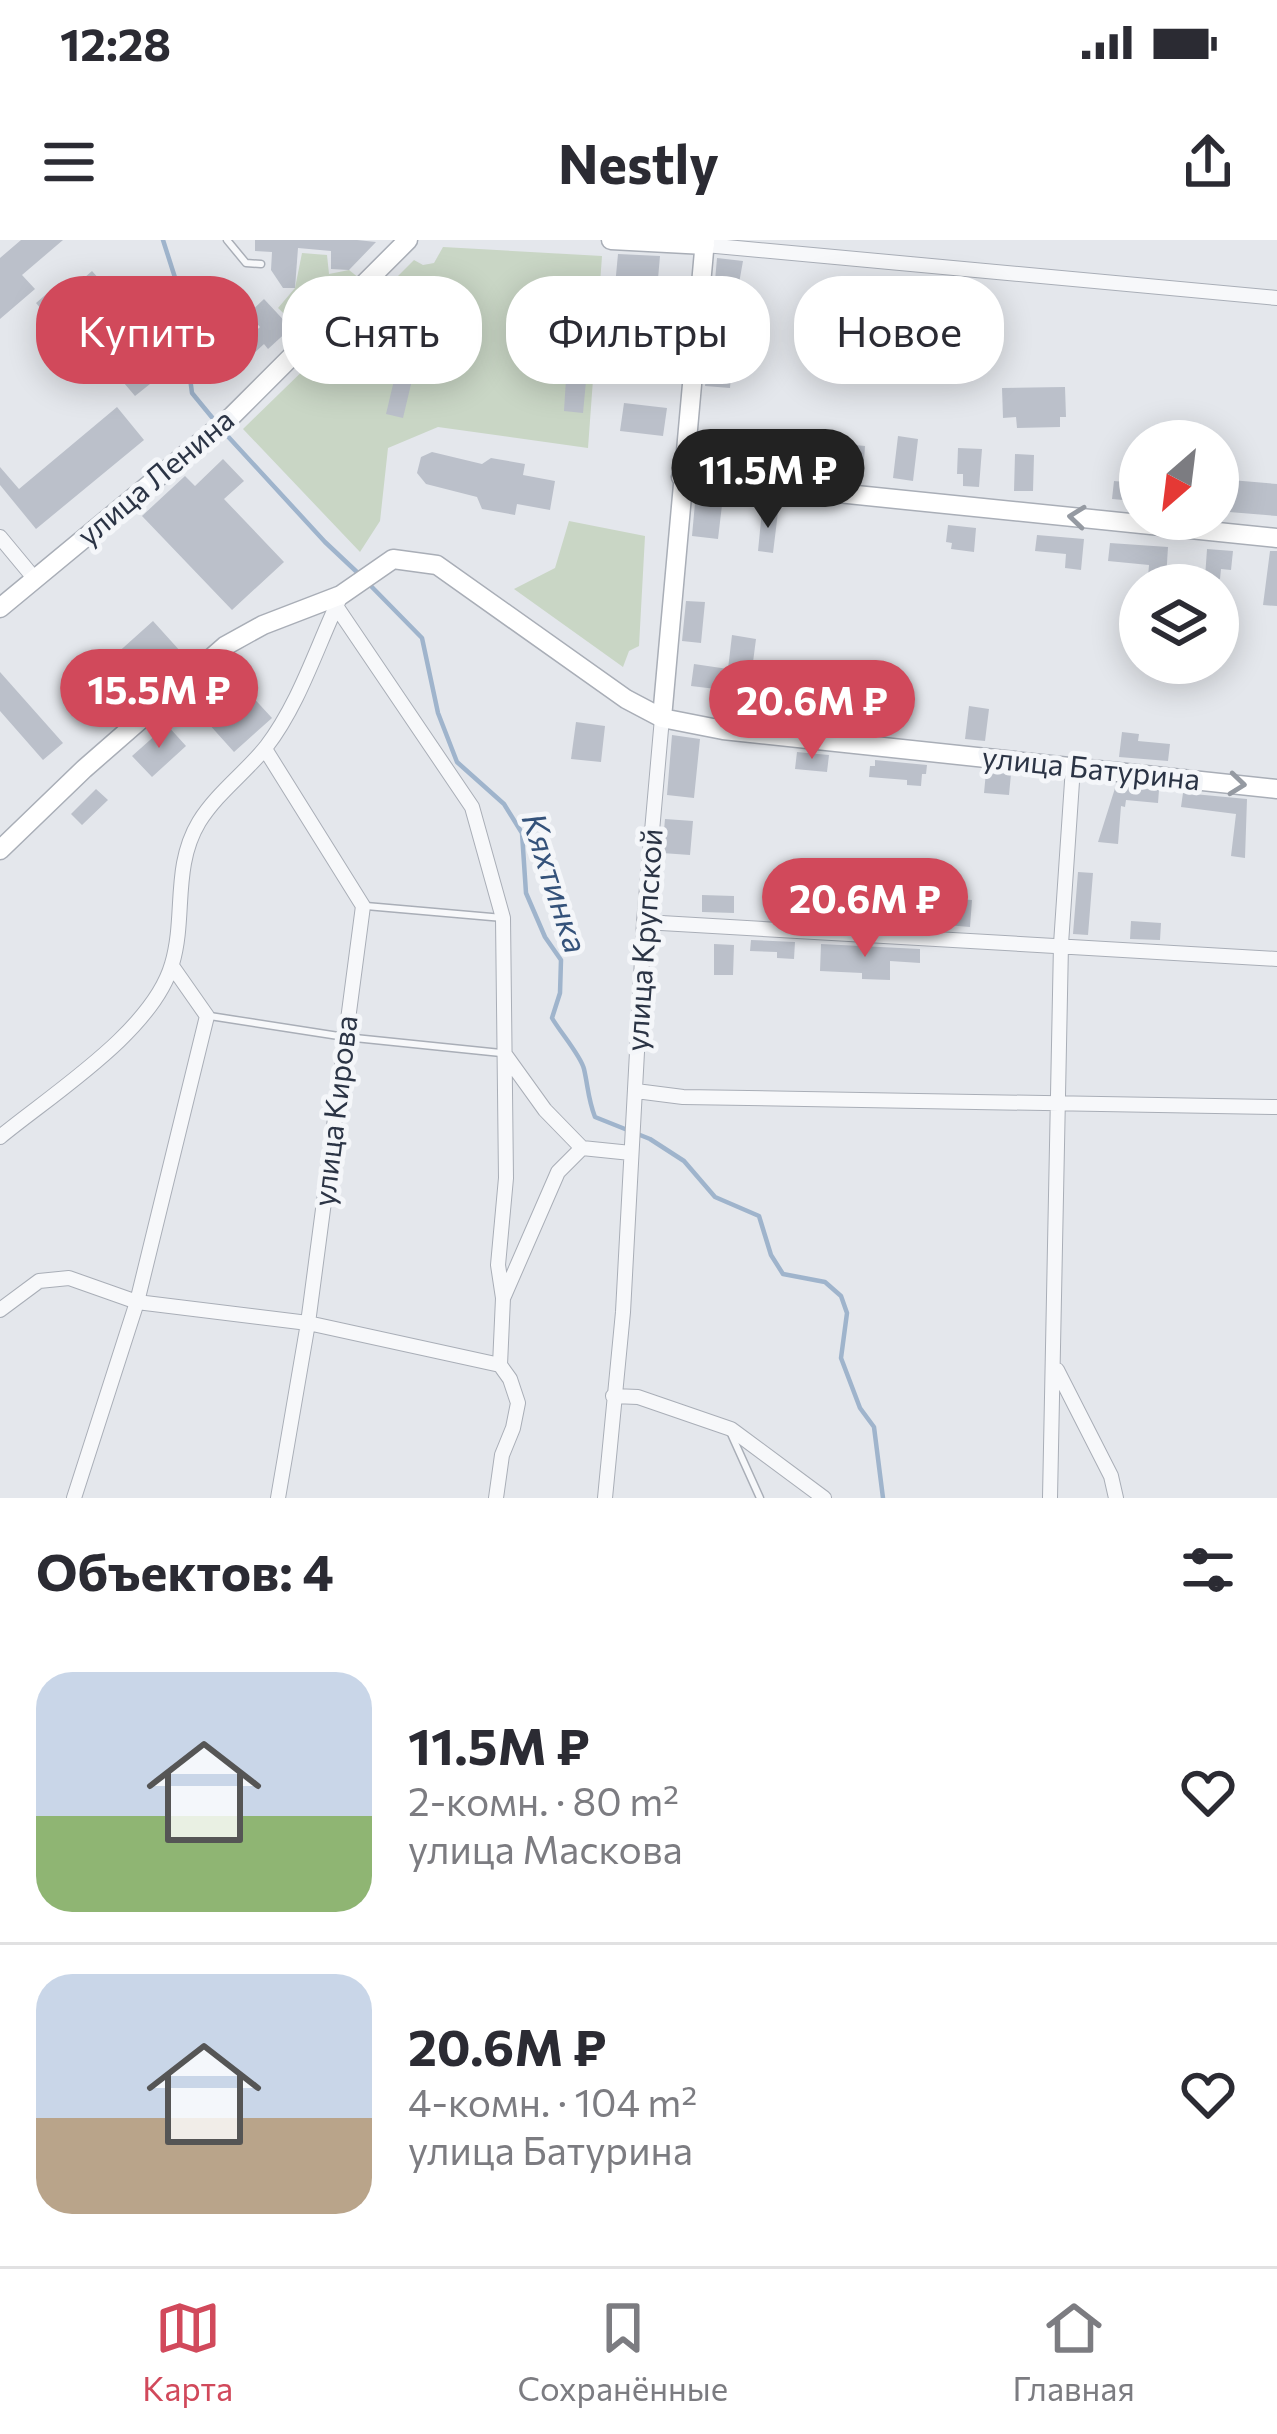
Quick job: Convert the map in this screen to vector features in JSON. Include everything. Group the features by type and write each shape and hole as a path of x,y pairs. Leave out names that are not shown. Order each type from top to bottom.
{"street":[{"name":"улица Ленина","path":"0,608 232,416 408,240"},
{"path":"611,240 705,243 1277,298"},
{"name":"улица Крупской","path":"605,1498 623,1312 644,922 705,243"},
{"path":"681,477 1277,538"},
{"path":"0,537 34,578"},
{"name":"улица Батурина","path":"344,596 394,559 437,565 626,699 662,718 723,730 1277,789"},
{"path":"0,1137 138,1021 172,966 183,863 198,824 265,748 344,596"},
{"path":"0,850 225,646 263,626 344,596"},
{"path":"344,596 472,807 502,918 506,1178 498,1265 503,1298 500,1365 518,1403 502,1455 496,1498"},
{"path":"265,748 363,906"},
{"path":"1050,1498 1061,944 1073,767"},
{"name":"улица Кирова","path":"278,1498 308,1323 363,906"},
{"path":"644,922 1277,959"},
{"path":"74,1498 136,1302 207,1016 172,966"},
{"path":"504,1053 545,1110 582,1148 632,1153"},
{"path":"635,1091 683,1097 1277,1107"},
{"path":"503,1298 558,1172 582,1148"},
{"path":"0,1310 40,1281 69,1278 136,1302 308,1323 500,1365"},
{"path":"1054,1365 1111,1476 1116,1498"},
{"path":"613,1396 638,1396 731,1429 824,1498"}],"lane":[{"path":"226,240 246,262 261,264"},
{"path":"363,906 502,918"},
{"path":"207,1016 345,1037 504,1053"},
{"path":"731,1429 760,1498"}],"green space":[{"path":"443,247 602,256 601,276 506,276 506,384 593,384 588,448 438,427 388,448 380,521 360,552 243,429 289,384 482,384 482,276 398,276 414,260 423,265 434,263"},
{"path":"302,253 327,255 329,274 349,270 356,276 297,276"},
{"path":"569,521 645,536 639,646 629,651 623,667 514,589 555,568"}],"building":[{"path":"21,240 63,240 22,275 35,289 0,319 0,258"},
{"path":"255,240 376,242 349,270 331,269 331,251 298,248 296,276 282,276 282,286 271,270 272,252 255,251"},
{"path":"618,254 660,256 658,276 616,276"},
{"path":"717,258 743,261 740,276 715,276"},
{"path":"264,299 282,318 282,336 268,349 264,344 258,350 258,305"},
{"path":"125,384 150,384 135,396"},
{"path":"393,384 411,384 403,418 386,414"},
{"path":"566,384 586,384 583,413 564,411"},
{"path":"1065,387 1066,417 1060,417 1060,427 1017,428 1016,417 1003,418 1002,388"},
{"path":"624,403 667,408 663,436 620,431"},
{"path":"117,407 144,440 36,529 0,485 0,467 19,489"},
{"path":"785,435 801,438 796,471 779,468"},
{"path":"898,436 918,439 913,481 893,478"},
{"path":"701,437 729,439 727,464 699,461"},
{"path":"834,443 865,446 863,476 832,474"},
{"path":"958,448 982,449 979,487 963,486 963,474 957,474"},
{"path":"432,452 482,464 491,458 525,464 523,475 555,481 550,510 517,504 515,515 482,509 477,497 426,484 417,473 421,457"},
{"path":"1015,454 1034,455 1033,491 1014,491"},
{"path":"223,459 244,481 224,499 284,562 232,610 142,516 185,476 195,486"},
{"path":"1114,481 1119,481 1119,500 1112,499"},
{"path":"1239,481 1277,484 1277,516 1239,513"},
{"path":"695,503 722,505 718,539 692,536"},
{"path":"762,510 778,512 773,553 758,551"},
{"path":"948,525 976,528 974,552 951,549 952,543 946,542"},
{"path":"1037,535 1084,539 1081,570 1065,568 1066,554 1035,551"},
{"path":"1110,543 1168,547 1167,564 1108,561"},
{"path":"1207,549 1233,551 1232,564 1206,564"},
{"path":"1270,551 1277,551 1277,606 1263,605"},
{"path":"686,601 705,602 701,643 682,641"},
{"path":"153,621 181,652 164,668 158,661 137,680 143,687 123,705 95,673"},
{"path":"732,635 756,639 749,693 691,686 694,664 728,669"},
{"path":"846,664 877,668 874,698 842,695"},
{"path":"227,669 272,718 234,752 190,703"},
{"path":"0,672 63,743 43,760 0,711"},
{"path":"793,688 821,691 818,725 788,722 789,712 770,710 772,691 793,693"},
{"path":"969,706 989,709 985,741 965,739"},
{"path":"576,722 605,726 601,762 571,759"},
{"path":"167,725 186,746 152,777 132,756"},
{"path":"1122,732 1139,734 1138,741 1170,744 1168,761 1119,757"},
{"path":"672,735 700,739 694,798 667,795"},
{"path":"797,752 829,755 827,772 795,769"},
{"path":"875,760 927,765 926,774 922,774 921,786 869,777"},
{"path":"986,772 1011,774 1009,795 984,793"},
{"path":"1116,785 1159,790 1158,803 1126,800 1125,807 1121,806 1118,844 1098,842"},
{"path":"96,789 108,800 82,825 71,814"},
{"path":"1183,793 1247,799 1245,858 1231,856 1236,814 1181,807"},
{"path":"665,819 693,821 690,855 662,853"},
{"path":"1078,872 1093,873 1088,935 1073,934"},
{"path":"843,892 858,892 858,900 864,901 857,920 842,919"},
{"path":"702,895 734,896 734,913 702,912"},
{"path":"774,897 806,899 805,917 772,915"},
{"path":"956,899 972,900 970,927 923,923 925,903 955,905"},
{"path":"1131,921 1161,923 1160,940 1130,939"},
{"path":"751,940 795,942 794,959 777,958 777,952 750,951"},
{"path":"714,944 734,945 733,975 714,975"},
{"path":"821,944 920,949 920,963 890,961 890,980 820,971"}],"waterway":[{"name":"Кяхтинка","path":"163,240 178,287 192,393 215,421"},
{"name":"Кяхтинка","path":"222,430 359,574"},
{"name":"Кяхтинка","path":"367,582 422,638 438,713 457,762 504,804 522,833 526,893 561,960 560,993 552,1018 582,1064 595,1117 650,1139 684,1161 715,1197 759,1216 771,1255 783,1274 825,1282 841,1296 847,1313 841,1358 860,1408 874,1427 883,1498"}]}
